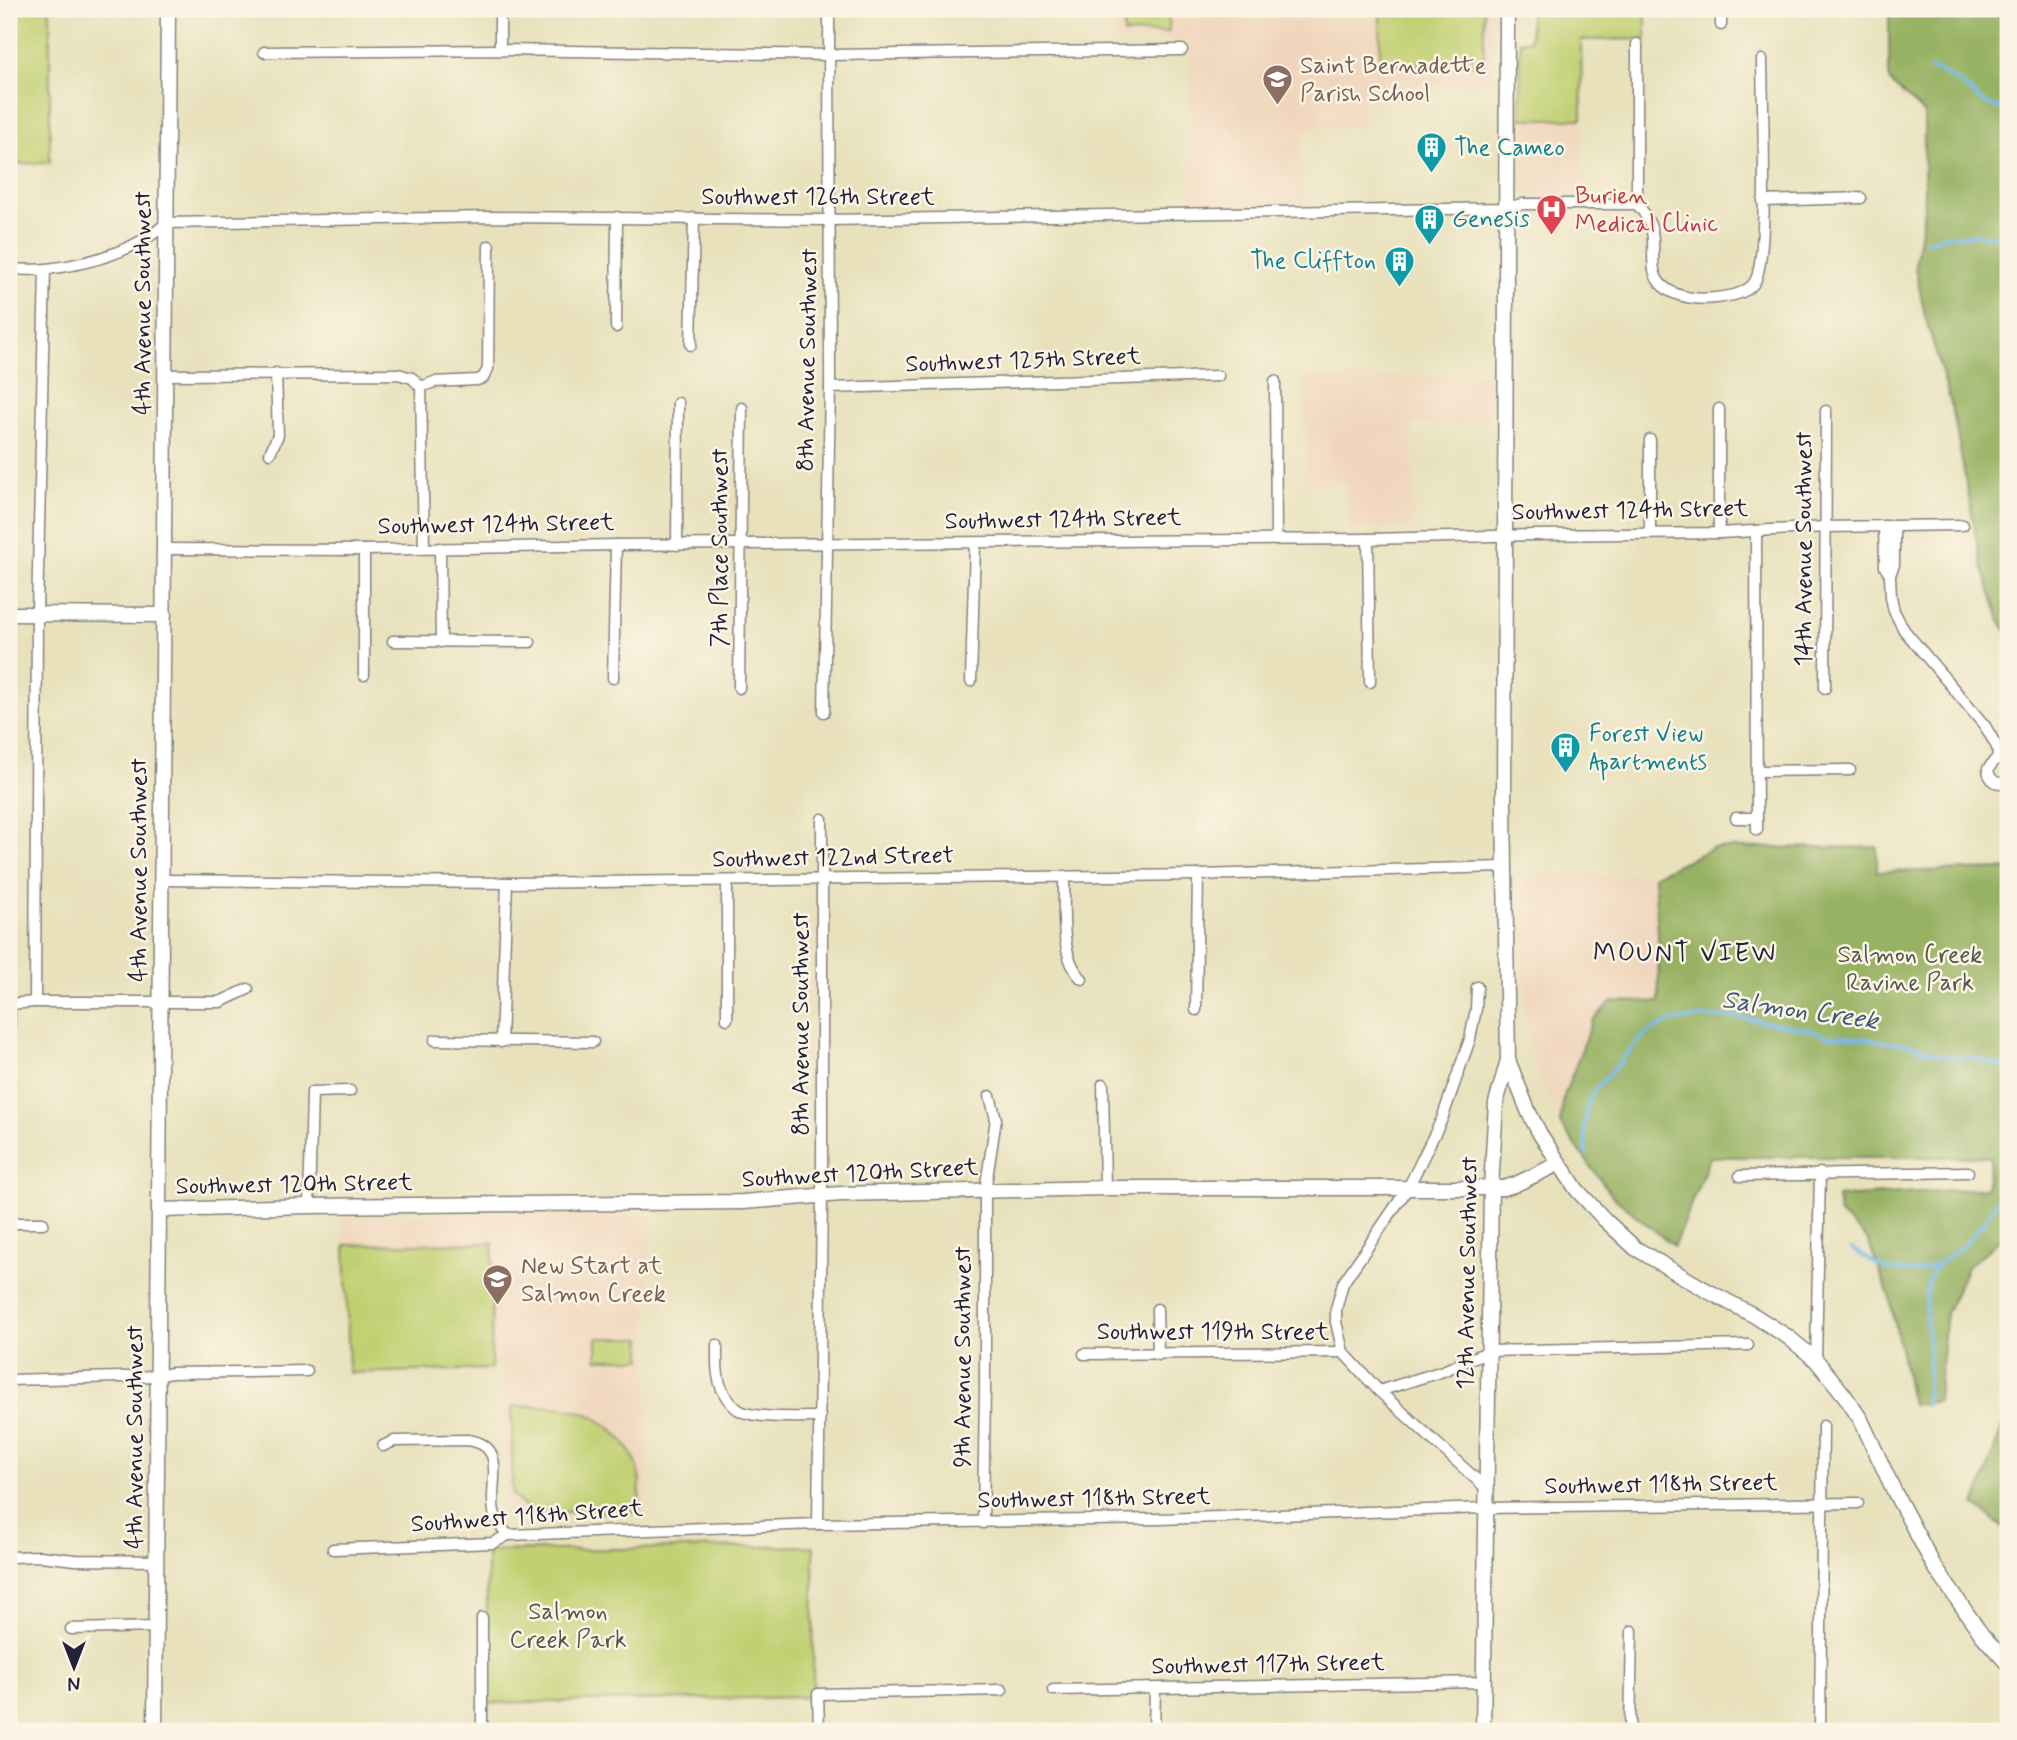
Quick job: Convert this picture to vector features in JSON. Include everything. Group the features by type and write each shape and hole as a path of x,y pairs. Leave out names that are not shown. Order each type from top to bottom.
{"street":[{"name":"4th Avenue Southwest","path":"155,1731 168,9"},
{"path":"500,9 500,50"},
{"name":"8th Avenue Southwest","path":"824,712 830,388 829,9"},
{"path":"1507,9 1504,867 1508,1060 1530,1113 1558,1164 1577,1190 1605,1220 1636,1248 1704,1289 1755,1315 1816,1360 1861,1420 1895,1493 1934,1566 1982,1634 2008,1664"},
{"path":"1721,9 1721,25"},
{"path":"1637,44 1637,204 1650,225 1654,271 1660,285 1667,290 1701,299 1734,296 1749,288 1758,277 1762,256 1762,60"},
{"path":"264,52 500,50 830,55 1182,50"},
{"path":"1763,201 1861,198"},
{"name":"Southwest 126th Street","path":"167,223 489,217 830,220 1506,208 1523,204 1637,204"},
{"path":"616,327 617,217"},
{"path":"691,345 694,218"},
{"path":"9,269 45,270 89,261 132,246 167,223"},
{"path":"421,387 434,382 477,380 482,378 488,369 489,246"},
{"path":"35,1002 37,614 45,270"},
{"path":"270,453 278,435 276,373"},
{"path":"166,375 398,374 412,378 421,387 424,548"},
{"name":"Southwest 125th Street","path":"830,388 1218,376"},
{"path":"1275,381 1276,540"},
{"path":"677,545 678,403"},
{"name":"7th Place Southwest","path":"739,688 742,408"},
{"path":"1719,408 1719,533"},
{"name":"14th Avenue Southwest","path":"1825,688 1826,411"},
{"path":"1650,440 1650,533"},
{"name":"Southwest 124th Street","path":"165,549 364,550 616,545 1368,540 1963,525"},
{"path":"1889,526 1885,567 1890,575 1894,611 1904,630 1985,726 2003,759 1992,762 1989,773 1996,783 2008,781"},
{"path":"1756,531 1758,830"},
{"path":"1368,540 1370,682"},
{"path":"971,681 975,544"},
{"path":"613,678 616,545"},
{"path":"440,548 440,642"},
{"path":"364,550 364,675"},
{"path":"9,614 164,615"},
{"path":"393,641 530,642"},
{"path":"1757,771 1850,770"},
{"path":"1736,818 1758,818"},
{"name":"8th Avenue Southwest","path":"818,1524 822,1195 822,819"},
{"name":"Southwest 122nd Street","path":"162,880 507,883 727,881 1504,867"},
{"path":"1196,1010 1198,874"},
{"path":"1064,876 1065,942 1070,964 1082,979"},
{"path":"727,881 727,1019"},
{"path":"502,1042 507,883"},
{"path":"1477,986 1470,1039 1454,1090 1408,1188 1343,1283 1336,1309 1336,1322 1343,1352 1380,1391 1486,1489"},
{"path":"9,1098 9,1004 220,1002 248,989"},
{"path":"435,1040 593,1042"},
{"name":"12th Avenue Southwest","path":"1483,1731 1491,1188 1496,1103 1508,1060"},
{"path":"1103,1084 1105,1188"},
{"path":"309,1206 312,1092 350,1091"},
{"name":"9th Avenue Southwest","path":"983,1523 985,1191 996,1119 990,1096"},
{"name":"Southwest 120th Street","path":"159,1210 743,1202 822,1195 1105,1188 1491,1188 1514,1185 1558,1164"},
{"path":"1740,1176 1968,1172"},
{"path":"1816,1360 1820,1173"},
{"path":"9,1223 43,1223"},
{"path":"1157,1309 1158,1354"},
{"path":"717,1345 722,1389 740,1412 820,1417"},
{"path":"1380,1391 1443,1371 1489,1351 1748,1345"},
{"name":"Southwest 119th Street","path":"1084,1354 1343,1352"},
{"path":"9,1380 158,1376 171,1373 307,1371"},
{"path":"1820,1731 1823,1426"},
{"path":"383,1447 394,1441 480,1442 488,1448 494,1459 495,1518 508,1535"},
{"name":"Southwest 118th Street","path":"333,1549 493,1543 508,1535 818,1524 1173,1519 1487,1508 1858,1503"},
{"path":"9,1557 157,1561"},
{"path":"482,1618 482,1731"},
{"path":"71,1629 157,1627"},
{"path":"1630,1731 1632,1631"},
{"name":"Southwest 117th Street","path":"1053,1690 1484,1682"},
{"path":"1154,1689 1154,1731"},
{"path":"819,1731 818,1694 1002,1690"}],"shaded area":[{"name":"Saint Bernadette Parish School","path":"1115,9 1493,9 1495,84 1364,86 1364,127 1302,129 1304,202 1192,204 1189,40 1116,41"},
{"path":"1582,119 1582,197 1533,197 1525,194 1520,187 1520,120"},
{"path":"1491,375 1492,423 1412,424 1414,528 1347,529 1346,484 1306,484 1305,378"},
{"path":"1654,875 1659,1002 1612,1001 1564,1096 1561,1120 1538,1078 1525,1024 1523,877"},
{"name":"New Start at Salmon Creek","path":"477,1213 650,1215 646,1515 505,1517 504,1369 349,1373 344,1217"}],"green space":[{"path":"9,9 50,9 50,163 9,164"},
{"path":"1124,9 1169,9 1169,32 1124,34"},
{"path":"1380,9 1484,9 1484,64 1380,65"},
{"path":"1530,9 1646,9 1646,39 1581,40 1582,119 1521,119 1520,41 1530,40"},
{"path":"1889,9 2008,9 2008,633 2000,620 1981,563 1952,407 1925,316 1915,267 1924,209 1924,113 1889,81"},
{"name":"Salmon Creek Ravine Park","path":"1877,847 1877,872 2008,869 2008,1233 1967,1267 1946,1313 1938,1401 1912,1405 1889,1295 1867,1239 1839,1213 1837,1197 1986,1188 1991,1157 1710,1157 1674,1246 1613,1197 1560,1124 1564,1096 1593,1020 1612,1001 1659,1002 1654,875 1713,848"},
{"path":"493,1243 491,1369 349,1373 345,1245"},
{"path":"597,1338 642,1338 642,1359 597,1359"},
{"path":"512,1406 572,1410 585,1413 610,1428 625,1444 637,1465 640,1483 639,1512 531,1512 512,1495"},
{"path":"2008,1416 2008,1531 1975,1505"},
{"name":"Salmon Creek Park","path":"814,1546 813,1697 487,1703 487,1551"}],"waterway":[{"path":"1930,69 1939,71 1967,88 1979,100 1998,108 2008,108"},
{"path":"1926,242 1946,235 1976,234 2001,238 2008,243"},
{"name":"Salmon Creek","path":"1586,1155 1584,1128 1587,1106 1593,1092 1645,1034 1671,1021 1707,1017 1755,1020 1812,1030 1826,1036 1911,1045 1938,1055 1951,1058 1969,1057 2008,1068"},
{"path":"1926,1406 1929,1359 1926,1300 1929,1280 1935,1268 1979,1229 2008,1180"},
{"path":"1852,1249 1884,1269 1916,1272 1937,1264"}],"place":[{"name":"Saint Bernadette Parish School","path":"1277,107"},
{"name":"The Cameo","path":"1431,175"},
{"name":"Burien Medical Clinic","path":"1552,237"},
{"name":"Genesis","path":"1429,246"},
{"name":"The Cliffton","path":"1399,288"},
{"name":"Forest View Apartments","path":"1566,775"},
{"name":"New Start at Salmon Creek","path":"498,1307"}],"district":[{"name":"MOUNT VIEW","path":"1685,954"}]}
